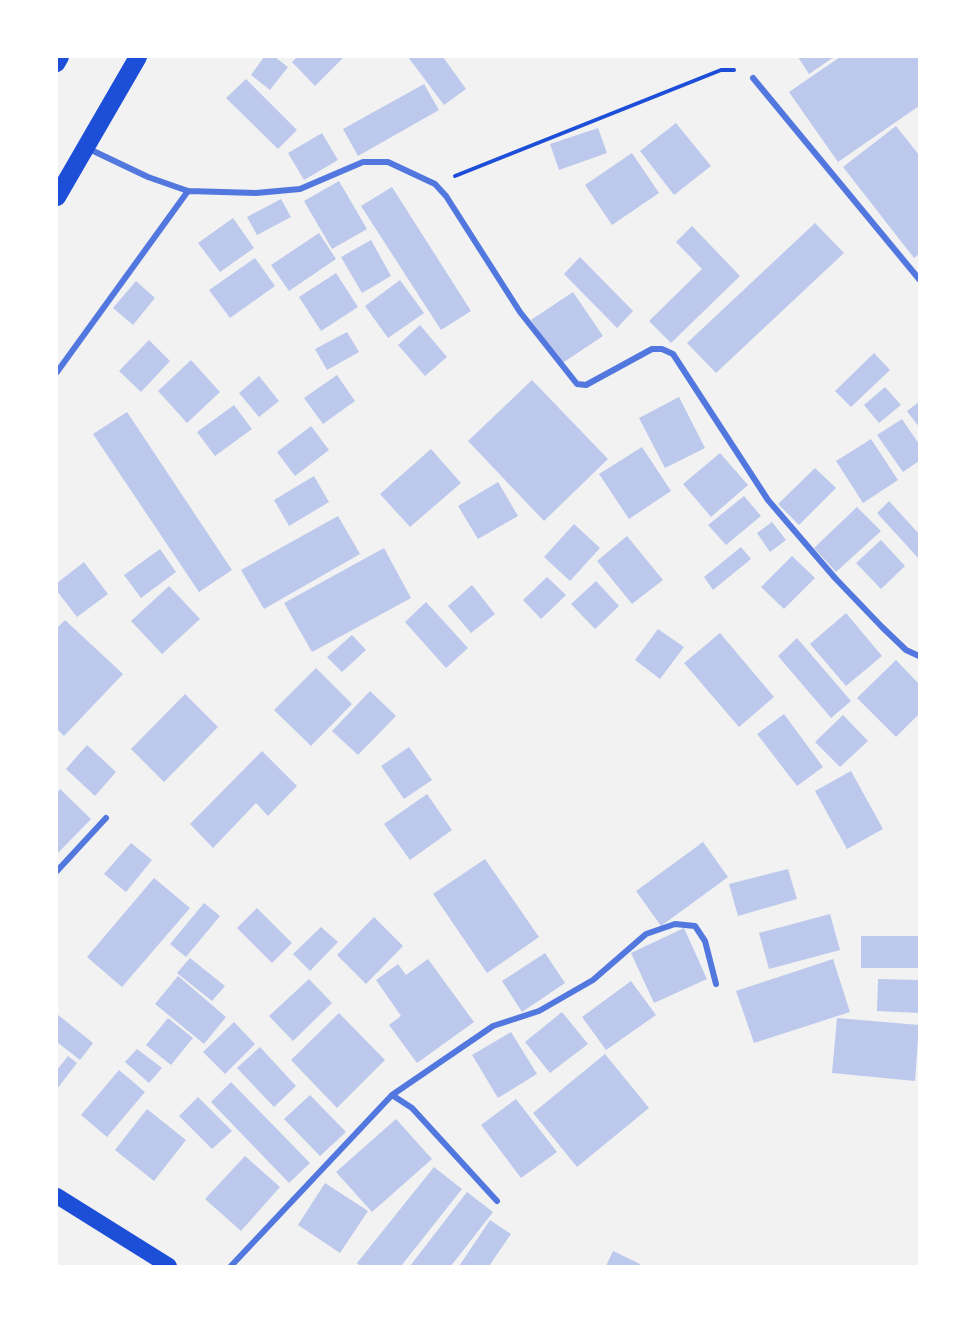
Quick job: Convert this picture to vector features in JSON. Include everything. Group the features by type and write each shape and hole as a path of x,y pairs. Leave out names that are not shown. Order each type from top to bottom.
{"highway":[{"path":"57,64 61,57"},
{"path":"57,197 138,57"},
{"path":"57,1196 169,1266"}],"street":[{"path":"753,78 919,279"},
{"path":"87,148 148,177 188,191 256,193 300,189 363,162 388,162 435,184 446,196 520,312 577,384 586,385 652,349 662,349 673,354 768,501 835,578 882,627 906,650 919,656"},
{"path":"57,372 188,191"},
{"path":"57,871 106,818"},
{"path":"231,1266 392,1095 493,1026 539,1011 593,980 646,934 675,924 695,926 705,941 716,984"},
{"path":"392,1095 412,1108 497,1201"}],"path":[{"path":"435,184 721,70 743,71 753,78"}],"building":[{"path":"264,57 275,57 288,67 270,90 251,75"},
{"path":"297,57 344,57 315,86 292,62"},
{"path":"408,57 443,57 466,89 444,105"},
{"path":"798,57 834,57 809,74"},
{"path":"840,57 919,57 919,106 838,162 789,92"},
{"path":"246,79 297,130 278,149 226,98"},
{"path":"424,84 439,110 358,156 343,129"},
{"path":"676,123 711,166 674,195 640,151"},
{"path":"896,126 919,155 919,254 914,258 843,167"},
{"path":"598,128 607,153 559,170 550,144"},
{"path":"322,133 338,160 304,180 288,153"},
{"path":"632,153 659,193 612,225 585,185"},
{"path":"339,181 367,229 332,249 304,201"},
{"path":"392,187 471,311 441,330 361,206"},
{"path":"281,199 291,217 257,235 247,217"},
{"path":"233,218 254,248 220,272 198,243"},
{"path":"815,223 844,253 716,373 687,343"},
{"path":"692,226 740,276 671,343 649,321 702,269 676,242"},
{"path":"319,233 336,259 289,291 271,265"},
{"path":"371,240 391,276 362,293 341,257"},
{"path":"580,257 633,311 617,328 564,274"},
{"path":"255,258 275,286 230,318 209,290"},
{"path":"336,273 358,307 321,331 299,297"},
{"path":"400,280 424,313 388,338 365,306"},
{"path":"136,281 155,298 133,325 113,308"},
{"path":"573,292 603,336 561,364 531,320"},
{"path":"420,325 447,357 425,376 398,345"},
{"path":"347,332 359,352 327,370 315,349"},
{"path":"149,340 170,361 141,392 119,371"},
{"path":"874,353 890,370 851,407 835,391"},
{"path":"191,360 220,392 187,423 158,391"},
{"path":"337,375 355,401 323,424 304,398"},
{"path":"259,376 279,401 259,417 239,393"},
{"path":"532,380 608,459 544,521 468,441"},
{"path":"885,387 901,405 879,423 864,405"},
{"path":"679,397 705,448 665,468 639,418"},
{"path":"919,402 919,427 907,411"},
{"path":"234,405 252,429 215,456 197,432"},
{"path":"127,412 232,570 199,592 93,434"},
{"path":"902,419 919,444 919,461 903,472 877,435"},
{"path":"311,426 329,450 295,476 277,452"},
{"path":"871,439 898,480 863,503 836,461"},
{"path":"642,447 671,491 629,519 599,474"},
{"path":"431,449 461,483 410,527 380,494"},
{"path":"720,453 748,485 711,517 683,484"},
{"path":"815,468 836,488 799,525 778,504"},
{"path":"314,476 329,502 289,526 274,500"},
{"path":"498,482 518,516 478,539 458,506"},
{"path":"744,496 761,516 726,545 708,525"},
{"path":"889,501 919,534 919,559 877,513"},
{"path":"857,507 881,531 836,572 814,548"},
{"path":"338,516 360,554 264,609 241,570"},
{"path":"772,522 786,540 770,552 757,533"},
{"path":"574,524 600,548 570,581 544,557"},
{"path":"627,536 663,580 632,604 597,561"},
{"path":"881,540 905,566 881,589 856,563"},
{"path":"741,547 751,559 713,590 704,577"},
{"path":"384,548 411,598 312,652 284,603"},
{"path":"160,549 176,572 141,598 124,575"},
{"path":"792,556 815,578 784,609 761,587"},
{"path":"84,562 108,594 77,617 57,591 57,583"},
{"path":"547,577 566,595 541,619 523,600"},
{"path":"596,581 619,606 595,629 571,604"},
{"path":"472,585 495,614 471,633 448,606"},
{"path":"169,586 200,619 162,654 131,621"},
{"path":"426,602 468,648 446,668 405,622"},
{"path":"846,613 882,656 846,686 810,644"},
{"path":"65,620 123,674 64,736 57,729 57,628"},
{"path":"658,629 684,647 660,679 635,660"},
{"path":"720,633 774,697 739,727 684,663"},
{"path":"352,635 366,650 342,672 327,657"},
{"path":"797,638 851,701 831,718 778,656"},
{"path":"896,660 919,684 919,714 896,737 857,698"},
{"path":"316,668 352,704 311,746 274,710"},
{"path":"370,691 396,716 358,755 332,731"},
{"path":"185,694 218,727 164,782 131,749"},
{"path":"784,714 823,767 797,786 757,734"},
{"path":"843,715 868,741 840,767 815,742"},
{"path":"87,745 116,772 95,796 66,769"},
{"path":"409,747 432,780 404,799 381,766"},
{"path":"262,751 297,786 268,816 256,803 213,848 190,824"},
{"path":"851,771 883,829 847,849 815,791"},
{"path":"60,789 91,819 57,854 57,793"},
{"path":"427,794 452,830 410,860 384,824"},
{"path":"703,842 728,877 661,926 636,891"},
{"path":"131,843 152,860 126,892 104,874"},
{"path":"485,859 539,937 487,973 433,894"},
{"path":"788,869 797,899 738,916 729,884"},
{"path":"154,878 190,908 122,987 87,957"},
{"path":"204,903 220,916 186,957 170,944"},
{"path":"257,908 292,943 272,963 237,928"},
{"path":"830,914 840,950 769,969 759,933"},
{"path":"374,917 403,946 366,984 337,955"},
{"path":"321,927 338,942 310,971 293,954"},
{"path":"684,928 707,979 654,1003 631,953"},
{"path":"861,936 919,936 919,968 861,968"},
{"path":"545,953 565,983 522,1012 502,981"},
{"path":"190,958 225,986 212,1001 177,973"},
{"path":"428,959 474,1022 417,1063 389,1025 401,1016 376,980 398,964 406,975"},
{"path":"833,959 850,1012 754,1043 736,991"},
{"path":"178,976 226,1017 204,1044 155,1004"},
{"path":"309,979 332,1003 293,1041 269,1016"},
{"path":"878,979 919,980 919,1013 877,1011"},
{"path":"631,981 656,1015 606,1050 582,1017"},
{"path":"562,1012 588,1044 550,1073 525,1042"},
{"path":"339,1013 385,1060 337,1108 291,1060"},
{"path":"57,1014 93,1043 80,1060 57,1042"},
{"path":"168,1018 193,1038 171,1065 146,1045"},
{"path":"837,1018 919,1025 915,1081 832,1073"},
{"path":"234,1022 255,1044 225,1074 203,1052"},
{"path":"511,1032 537,1074 498,1098 472,1055"},
{"path":"260,1047 296,1086 274,1107 237,1068"},
{"path":"137,1049 162,1068 149,1083 125,1062"},
{"path":"605,1054 649,1108 577,1167 533,1113"},
{"path":"68,1056 77,1063 57,1089 57,1070"},
{"path":"119,1070 145,1092 107,1137 81,1115"},
{"path":"231,1082 310,1163 289,1183 211,1102"},
{"path":"310,1095 346,1132 320,1156 284,1119"},
{"path":"198,1097 232,1131 212,1149 179,1116"},
{"path":"516,1099 557,1152 521,1178 481,1125"},
{"path":"147,1109 186,1140 154,1181 115,1150"},
{"path":"396,1119 432,1159 372,1212 336,1172"},
{"path":"245,1156 280,1187 241,1231 205,1199"},
{"path":"434,1167 462,1189 401,1266 360,1266 357,1263"},
{"path":"325,1183 368,1211 340,1253 298,1225"},
{"path":"467,1192 493,1212 451,1266 410,1266"},
{"path":"490,1220 511,1234 489,1266 459,1266"},
{"path":"613,1251 640,1264 639,1266 606,1266"}]}
